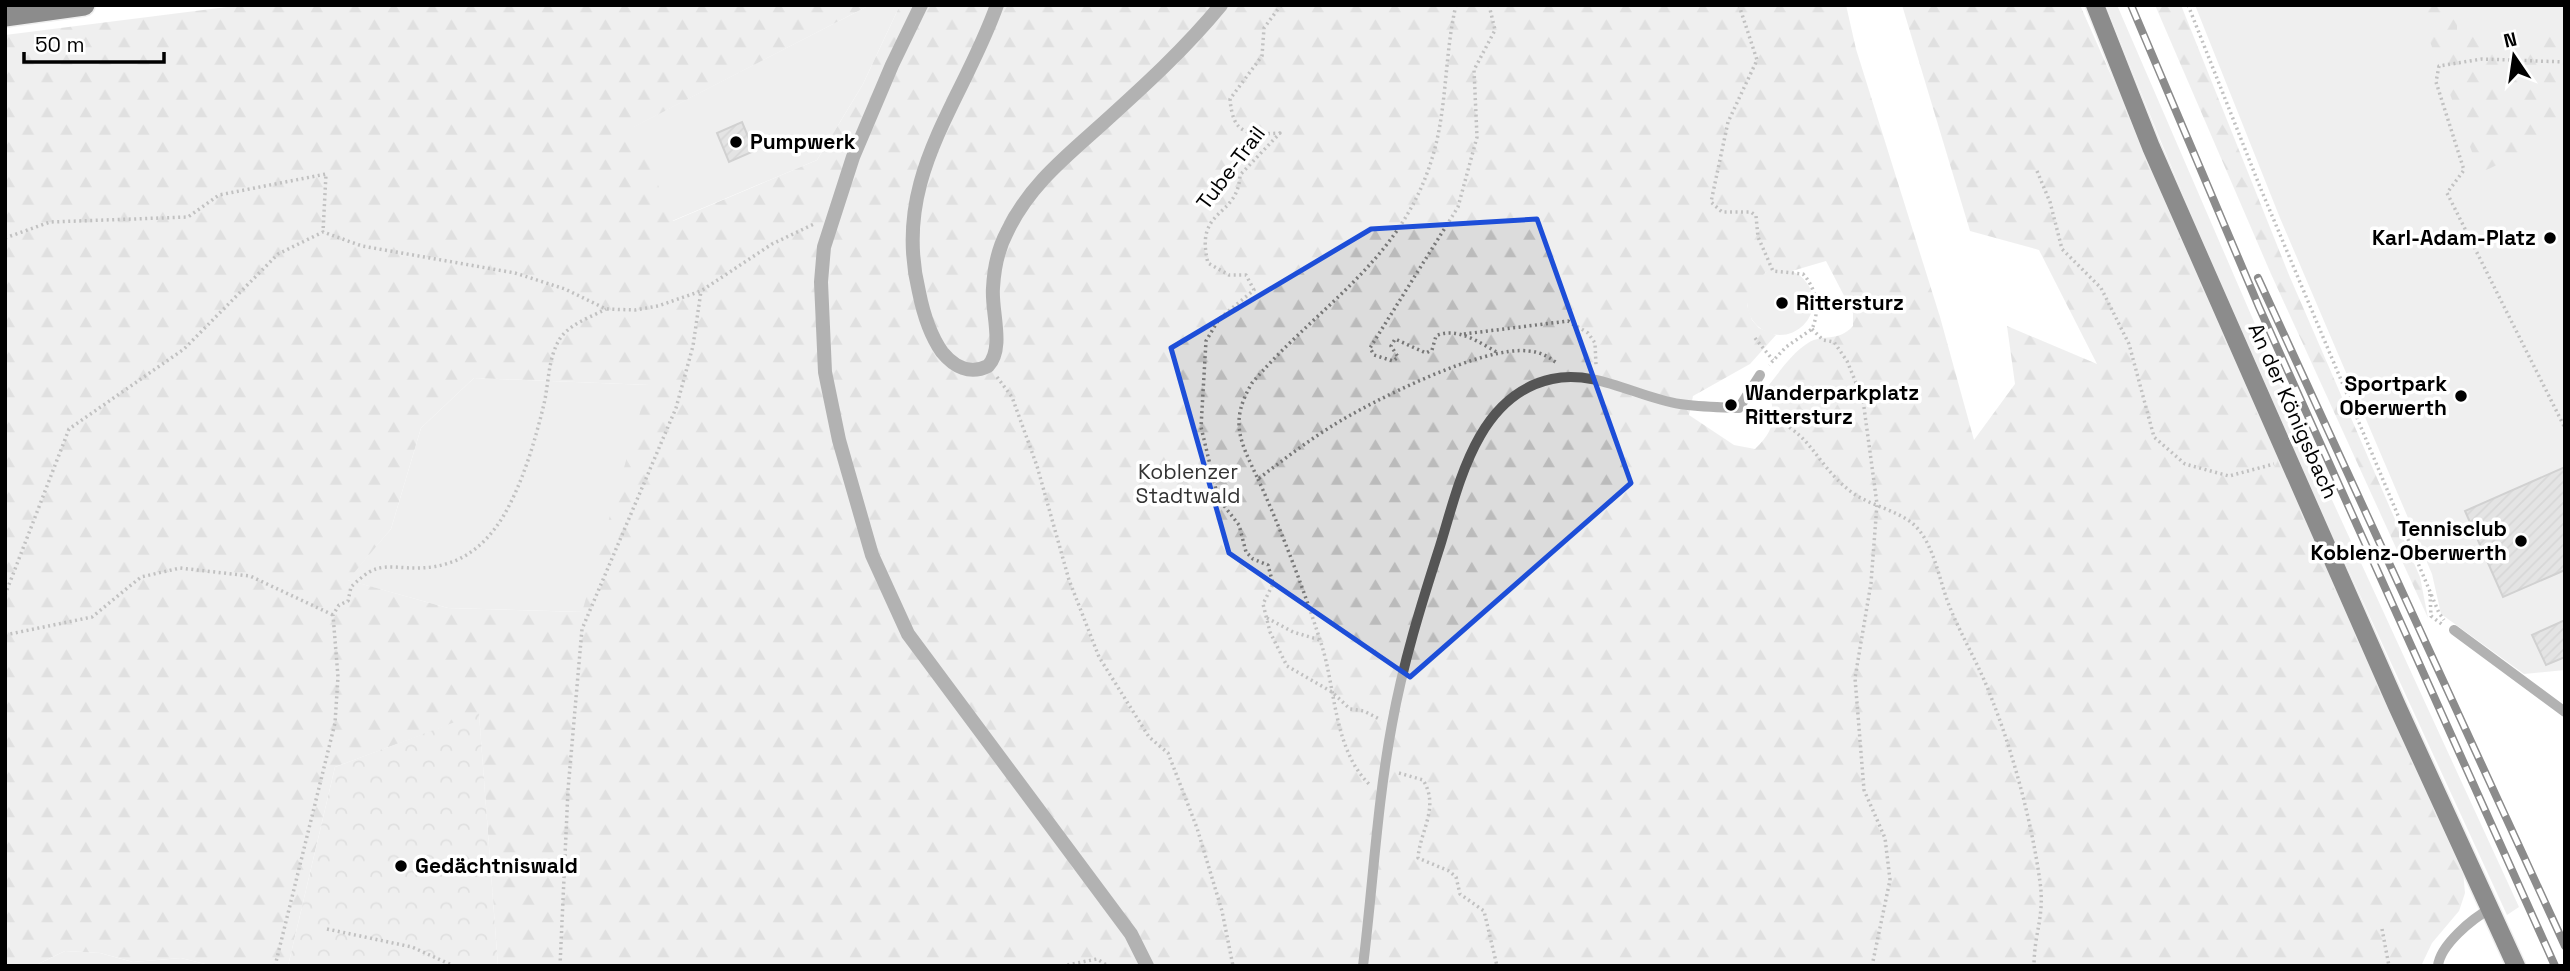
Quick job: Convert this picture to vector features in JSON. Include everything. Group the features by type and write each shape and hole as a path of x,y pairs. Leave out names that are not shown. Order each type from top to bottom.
{"highway":[{"path":"5,16 84,5"}],"main road":[{"name":"An der Königsbach","path":"2095,5 2151,146 2516,966"}],"street":[{"path":"921,5 874,106 830,224 821,282 825,372 842,452 882,582 913,642 1131,934 1147,966"},
{"path":"997,5 934,144 916,193 912,213 915,277 932,332 940,349 957,366 973,370 988,366 996,355 992,290 1005,235 1018,208 1041,180 1139,90 1201,30 1222,5"}],"lane":[{"path":"1363,966 1384,769 1392,724 1416,623 1470,453 1491,421 1514,397 1538,383 1561,377 1593,381 1679,404 1739,408 1760,375"},
{"path":"2454,631 2565,712"},
{"path":"2438,966 2449,944 2479,915 2490,909"}],"path":[{"name":"Tube-Trail","path":"1266,618 1263,604 1273,584 1268,565 1253,559 1246,552 1239,526 1218,498 1201,427 1206,341 1219,318 1254,290 1246,275 1229,275 1208,263 1204,244 1205,231 1211,220 1239,189 1240,175 1280,133 1256,134 1238,128 1232,118 1230,99 1262,56 1264,28 1281,5"},
{"path":"1381,796 1361,776 1342,735 1320,640 1278,524 1243,448 1237,420 1240,404 1268,365 1376,261 1401,230 1426,177 1436,145 1456,5"},
{"path":"1489,5 1495,30 1474,70 1478,129 1463,193 1451,219 1371,345 1370,351 1394,361 1397,355 1391,346 1395,339 1426,353 1432,350 1434,339 1440,334 1463,335 1568,321 1595,343 1598,352 1593,381"},
{"path":"1739,5 1757,60 1728,122 1711,202 1722,212 1751,212 1756,216 1758,237 1773,271 1797,272 1810,282 1816,307 1812,329 1773,360 1755,338"},
{"path":"2188,5 2260,187 2439,613 2454,631"},
{"path":"2565,62 2482,59 2461,62 2440,66 2436,82 2464,170 2447,193 2565,428"},
{"path":"2037,171 2050,202 2062,249 2101,288 2129,344 2154,437 2185,464 2229,476 2289,458"},
{"path":"5,238 50,222 188,217 219,194 326,174 323,232"},
{"path":"275,966 335,723 338,677 333,615 339,606 348,601 351,587 374,569 430,568 449,564 470,556 483,544 504,515 521,477 544,404 552,358 561,337 576,324 606,309 658,306 701,291 788,234 820,221 830,224"},
{"path":"5,595 69,429 184,349 278,254 323,232 362,246 515,273 565,289 606,309"},
{"path":"560,966 568,790 582,629 676,408 693,346 701,291"},
{"path":"1812,329 1823,340 1834,340 1847,361 1863,400 1877,505 1871,583 1854,678 1864,790 1885,838 1890,880 1872,966"},
{"path":"1463,335 1498,353"},
{"path":"1258,479 1330,427 1386,395 1498,353 1538,352 1558,364 1561,377"},
{"path":"988,366 1016,409 1037,466 1069,580 1099,657 1149,737 1168,753 1197,828 1223,911 1233,966"},
{"path":"1739,408 1773,417 1793,429 1810,443 1851,491 1912,523 1922,536 1950,608 1991,697 2017,781 2040,879 2044,912 2034,943 2034,966"},
{"path":"5,635 92,617 141,577 180,568 250,576 333,615"},
{"path":"2430,589 2431,616 2454,631"},
{"path":"1266,618 1293,632 1320,640"},
{"path":"1266,618 1287,666 1332,692 1350,709 1364,711 1392,724"},
{"path":"1384,769 1423,780 1428,788 1429,818 1419,858 1449,871 1456,877 1460,894 1484,911 1497,966"},
{"path":"327,929 412,947 454,966"},
{"path":"2382,929 2389,966"},
{"path":"1062,966 1097,959 1108,966"}],"highlighted area":[{"path":"1537,219 1631,483 1410,677 1229,553 1171,348 1371,229"}],"green space":[{"name":"Koblenzer Stadtwald","path":"243,5 870,5 634,127 673,221 817,160 863,84 900,5 1846,5 1856,49 1940,317 1974,440 2015,384 2007,326 2097,364 2039,250 1970,231 1902,5 2080,5 2463,871 2465,893 2459,911 2432,943 2421,966 498,966 479,714 335,767 288,966 213,966 181,958 133,962 100,953 65,951 34,966 5,966 5,35","holes":["1826,261 1853,313 1853,326 1836,336 1808,343 1782,368 1769,385 1772,420 1763,441 1755,449 1734,445 1689,415 1693,396 1750,364 1776,335 1759,328 1752,320 1747,305 1751,287 1766,272 1792,271","474,378 648,385 582,612 448,608 348,580 391,529 421,428"]},
{"path":"870,5 900,5 863,84 817,160 672,221 633,127"},
{"path":"2106,5 2117,5 2316,465 2519,907 2507,915 2250,349 2200,235"},
{"path":"2155,5 2181,5 2289,275 2420,577 2428,618 2271,274"},
{"name":"Sportpark Oberwerth","path":"2195,5 2565,5 2565,670 2524,674 2441,614 2432,574 2280,218"},
{"path":"2416,5 2457,5 2457,32 2565,30 2565,133 2480,173"},
{"path":"1786,269 1804,278 1811,289 1811,315 1804,326 1793,333 1774,335 1756,326 1749,315 1747,296 1756,278 1767,271"},
{"path":"474,378 649,385 583,612 448,608 347,580 391,529 421,428"},
{"name":"Gedächtniswald","path":"479,713 498,966 288,966 335,767"},
{"path":"65,951 100,953 133,962 181,958 213,966 34,966"}],"building":[{"name":"Pumpwerk","path":"742,122 754,151 729,162 717,133"},
{"name":"Tennisclub Koblenz-Oberwerth","path":"2565,467 2565,570 2503,597 2465,511"},
{"path":"2565,620 2565,657 2546,665 2532,635"}],"railway":[{"path":"2131,5 2259,307 2555,966"},
{"path":"2258,278 2565,946"}],"place":[{"name":"Pumpwerk","path":"736,142"},
{"name":"Karl-Adam-Platz","path":"2550,238"},
{"name":"Rittersturz","path":"1782,303"},
{"name":"Sportpark Oberwerth","path":"2461,396"},
{"name":"Wanderparkplatz Rittersturz","path":"1731,405"},
{"name":"Tennisclub Koblenz-Oberwerth","path":"2521,541"},
{"name":"Gedächtniswald","path":"401,866"}]}
